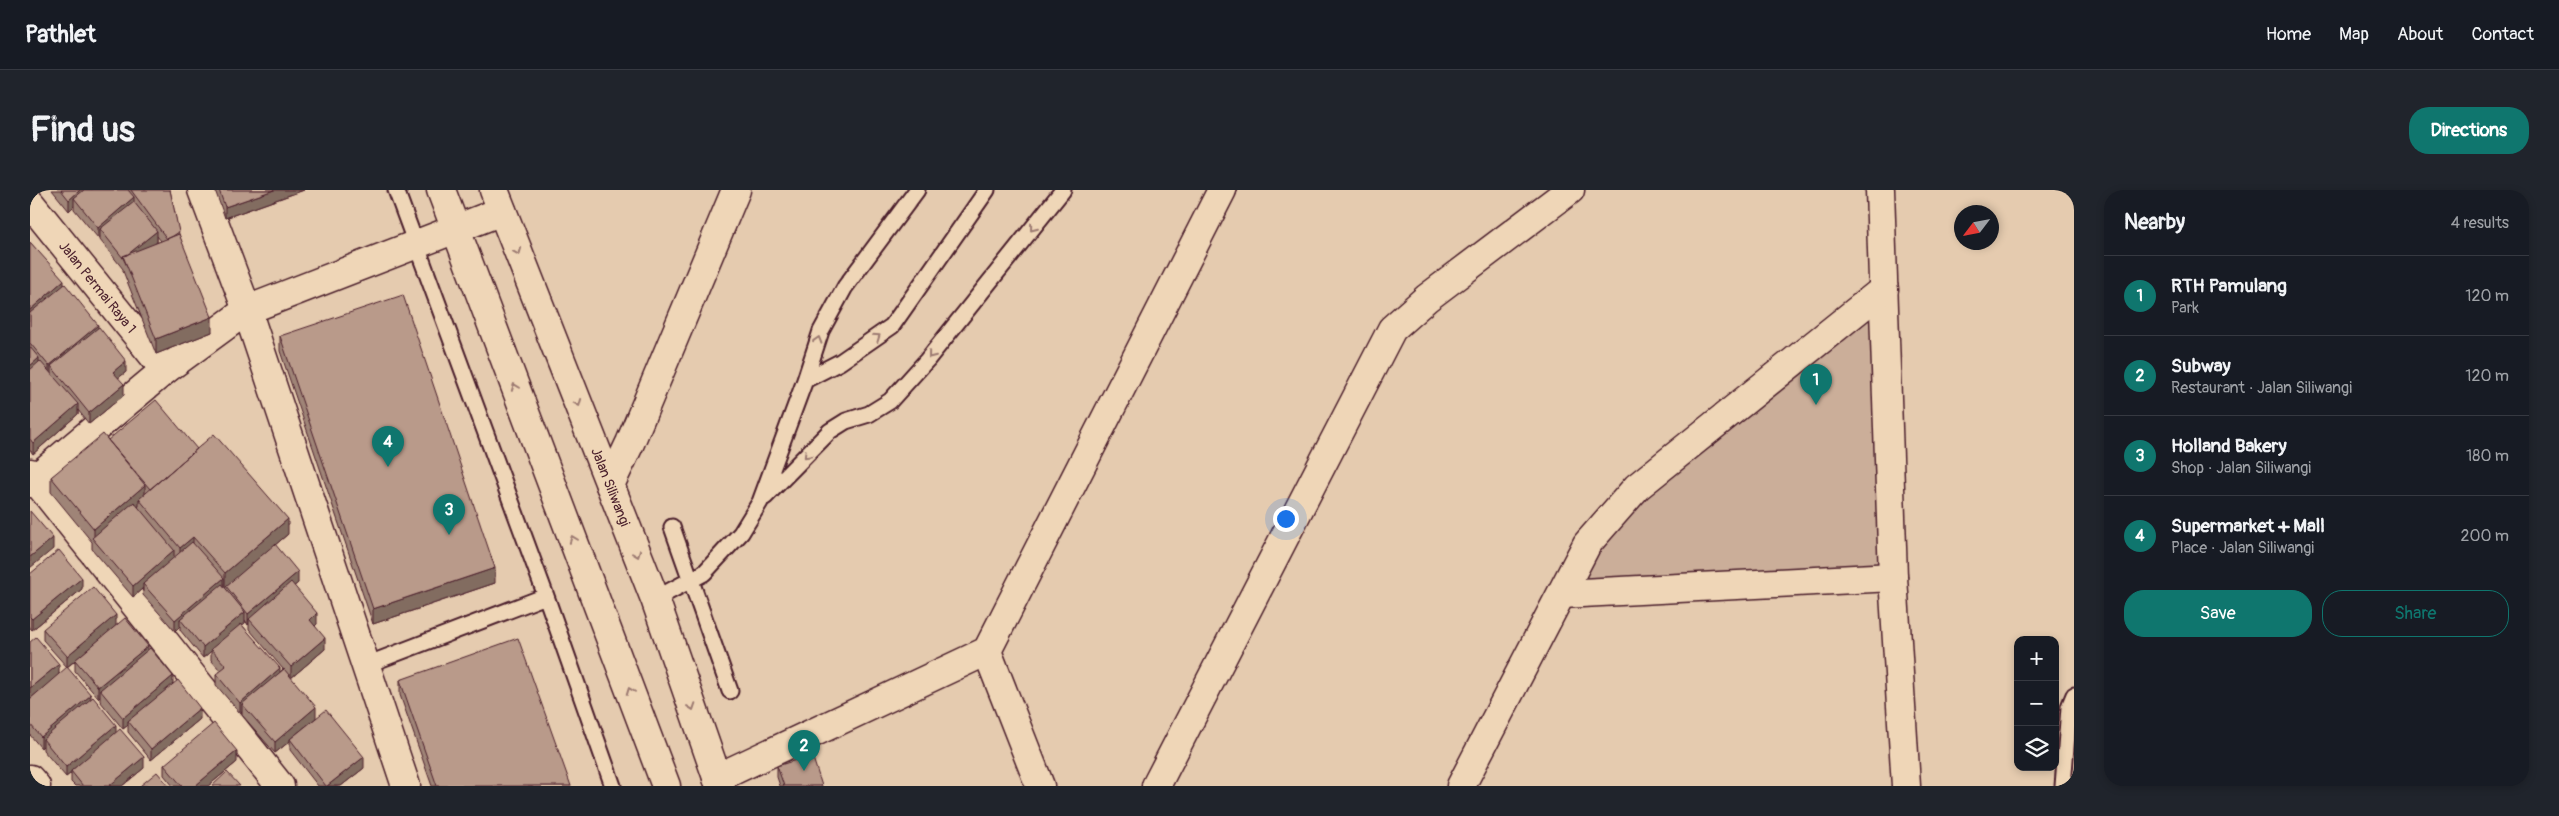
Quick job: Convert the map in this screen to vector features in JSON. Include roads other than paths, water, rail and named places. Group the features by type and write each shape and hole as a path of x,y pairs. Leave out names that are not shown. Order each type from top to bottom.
{"street":[{"path":"202,190 247,310 406,786"},
{"path":"441,190 666,786"},
{"path":"610,485 630,443 736,190"},
{"path":"719,782 987,651 1222,190"},
{"path":"1156,786 1392,329 1427,298 1570,190"},
{"path":"1880,190 1893,577 1906,786"},
{"path":"280,786 32,478 165,370 247,310 456,230 498,201"},
{"name":"Jalan Siliwangi","path":"498,201 655,599 719,782"},
{"name":"Jalan Permai Raya 1","path":"30,203 165,370"},
{"path":"1461,786 1562,594 1586,544 1637,487 1884,289"},
{"path":"1562,594 1893,577"},
{"path":"987,651 1040,786"},
{"path":"30,779 36,786"}],"lane":[{"path":"396,190 418,245 546,596 613,786"},
{"path":"655,599 704,574 742,533 760,502 821,331 845,287 917,190"},
{"path":"805,380 840,362 892,326 987,190"},
{"path":"760,502 830,431 846,422 869,414 890,402 927,360 1063,190"},
{"path":"672,527 730,691"},
{"path":"366,665 546,596"},
{"path":"2063,786 2069,707 2074,695"}],"place":[{"name":"RTH Pamulang","path":"1816,405"},
{"name":"Supermarket + Mall","path":"388,467"},
{"name":"Holland Bakery","path":"449,535"},
{"name":"Subway","path":"804,771"}]}
